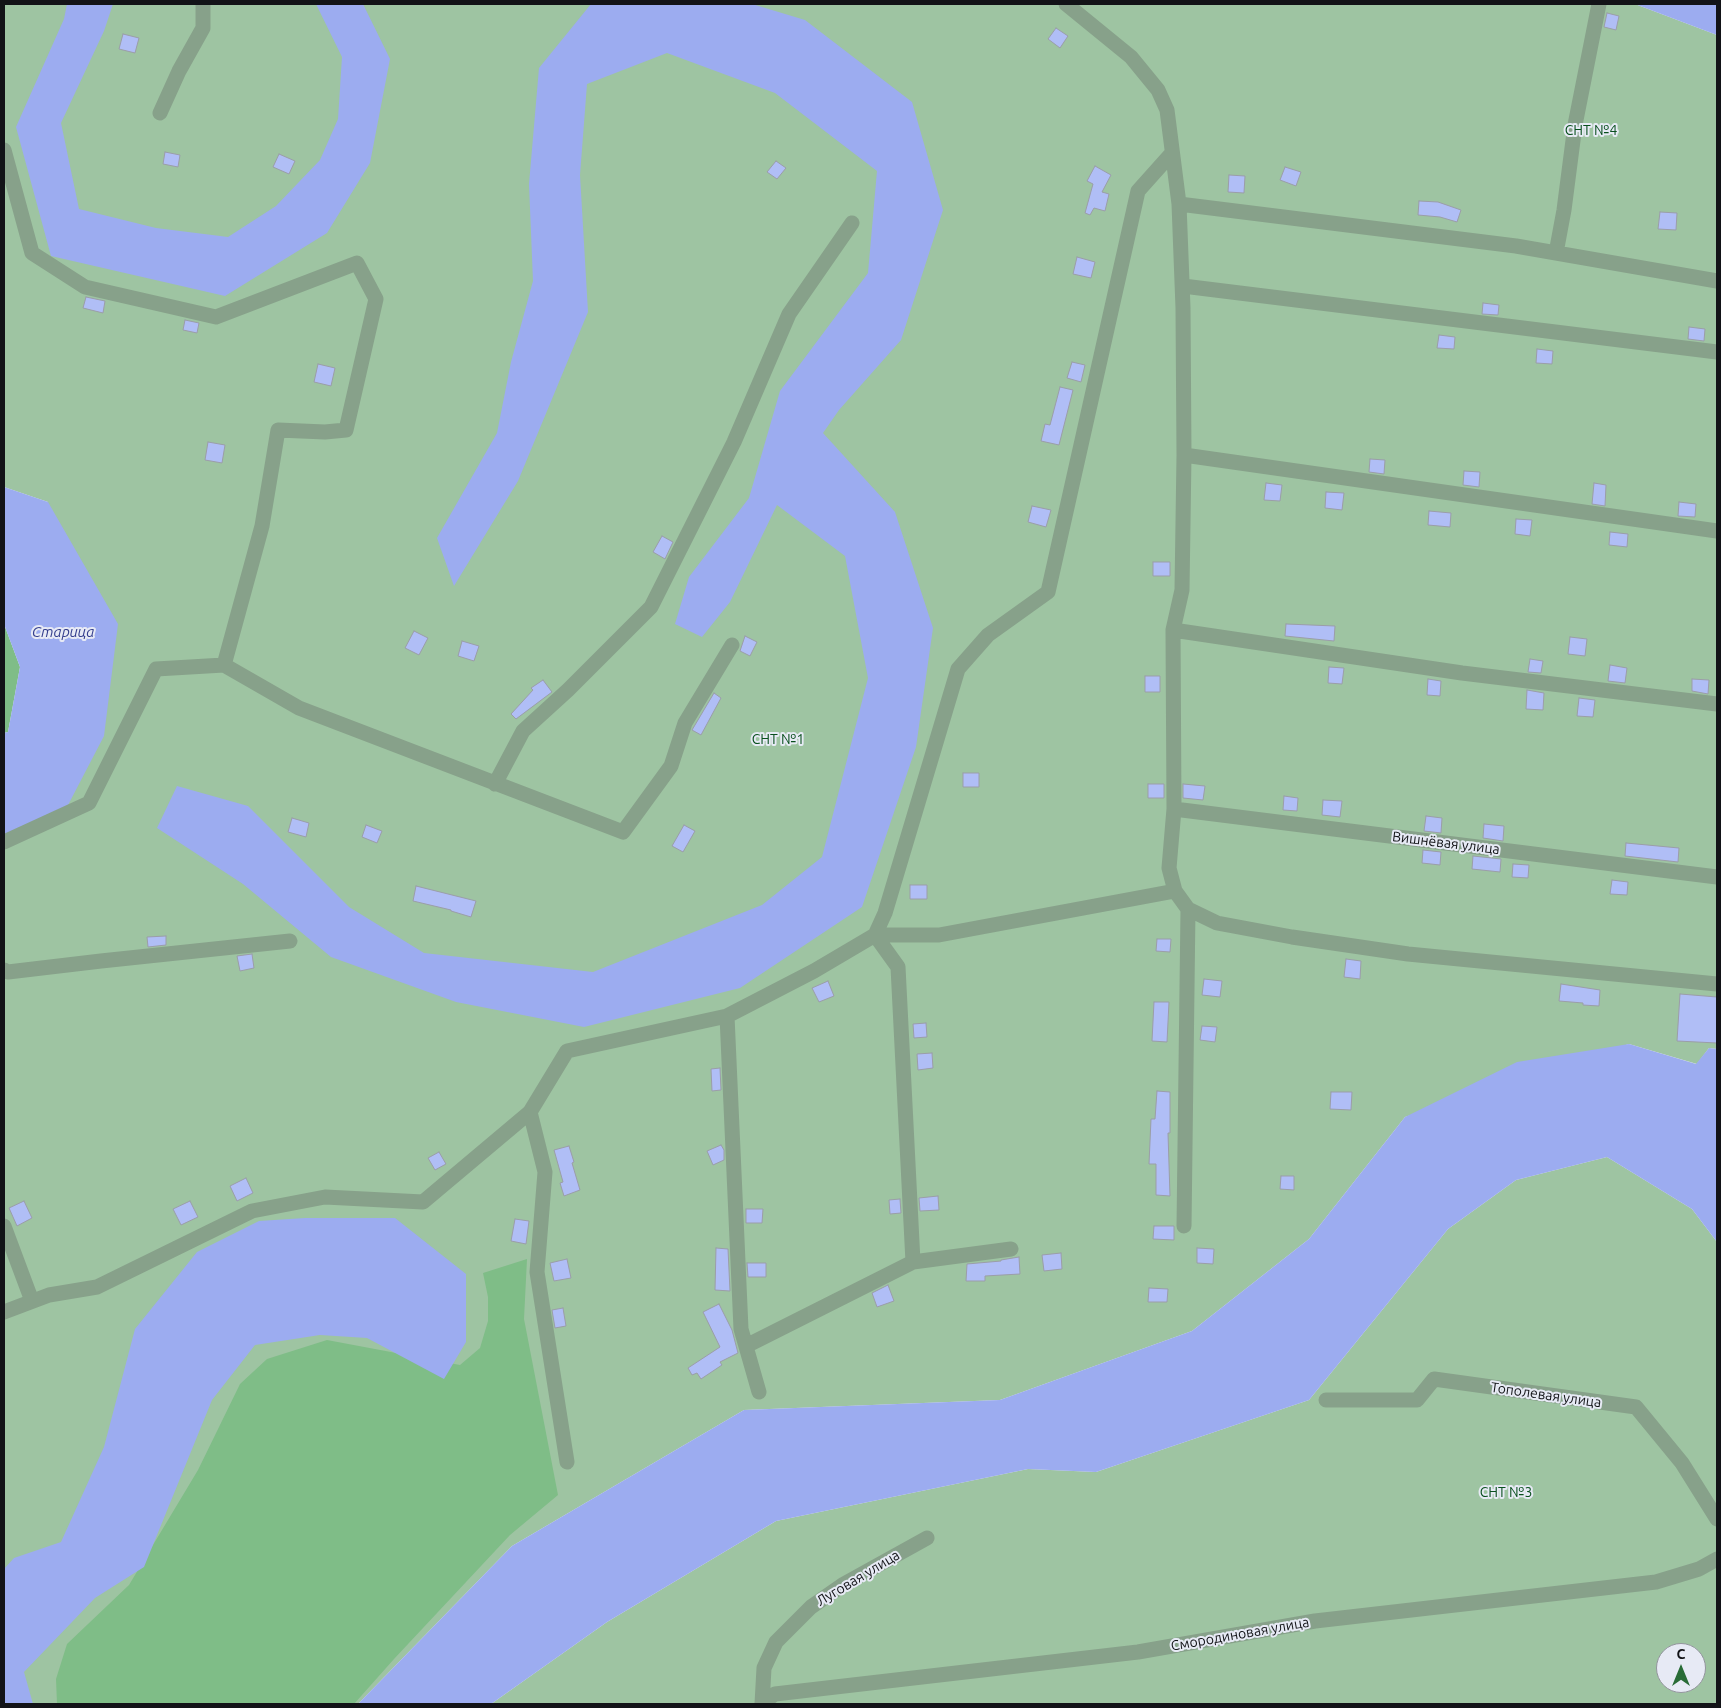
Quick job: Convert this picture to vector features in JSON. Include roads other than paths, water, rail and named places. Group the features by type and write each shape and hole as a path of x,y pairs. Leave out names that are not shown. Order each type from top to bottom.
{"street":[{"path":"160,113 179,71 203,28 203,4"},
{"path":"1066,4 1131,57 1158,90 1167,110 1179,204 1183,286 1184,455 1182,590 1173,630 1174,809 1169,868 1175,891 1188,909 1217,923 1292,937 1408,954 1717,984"},
{"path":"1556,253 1564,210 1575,125 1599,4"},
{"path":"4,150 32,253 85,287 216,317 357,263 376,299 346,430 325,432 278,430 262,526 224,666"},
{"path":"875,935 885,913 958,669 988,635 1048,592 1138,191 1172,153"},
{"path":"1179,204 1516,246 1717,281"},
{"path":"495,784 523,731 568,690 651,606 734,442 789,314 852,222"},
{"path":"1183,286 1717,352"},
{"path":"1184,455 1717,532"},
{"path":"1173,630 1462,673 1717,704"},
{"path":"4,842 89,803 156,669 224,666 300,708 623,832 671,766 685,723 732,645"},
{"name":"Вишнёвая улица","path":"1174,809 1717,877"},
{"path":"4,1312 49,1295 96,1287 252,1211 325,1197 423,1202 530,1112 567,1051 727,1016 814,971 875,935 939,935 1175,891"},
{"path":"1184,1226 1188,909"},
{"path":"875,935 898,967 913,1262"},
{"path":"4,970 8,972 290,941"},
{"path":"727,1016 741,1329 759,1392"},
{"path":"530,1112 544,1172 537,1272 567,1462"},
{"path":"4,1226 32,1301"},
{"path":"746,1346 913,1262 1011,1249"},
{"name":"Тополевая улица","path":"1326,1400 1417,1400 1434,1380 1636,1407 1682,1463 1717,1519"},
{"name":"Луговая улица","path":"762,1704 764,1668 776,1642 811,1607 844,1584 927,1538"},
{"name":"Смородиновая улица","path":"762,1704 775,1694 1138,1652 1315,1621 1656,1582 1699,1569 1717,1559"}],"water":[{"path":"67,4 113,4 104,31 61,123 79,209 156,228 228,237 276,206 320,160 338,119 342,57 316,4 363,4 390,59 370,163 327,233 225,296 51,256 16,127 64,19"},
{"path":"591,4 752,4 805,20 912,102 943,210 901,340 839,410 823,433 895,512 933,628 916,747 862,907 740,988 584,1027 456,1002 331,957 243,884 157,828 177,786 248,806 349,907 424,953 593,972 762,905 822,857 868,678 845,556 777,505 730,602 702,637 675,624 689,577 749,498 780,391 868,273 877,171 775,93 667,53 587,84 580,175 588,312 518,481 454,586 437,538 497,433 511,362 533,281 529,184 539,68"},
{"path":"1635,4 1717,4 1717,35"},
{"name":"Старица","path":"4,487 48,502 118,624 104,736 67,807 4,836 4,733 8,732 20,667 4,624"},
{"path":"1629,1044 1696,1064 1709,1048 1717,1049 1717,1242 1692,1209 1607,1157 1516,1180 1448,1229 1309,1400 1096,1472 1028,1469 776,1521 607,1622 491,1704 358,1704 512,1546 744,1410 1000,1400 1192,1331 1309,1239 1405,1117 1517,1062"},
{"path":"305,1218 395,1218 466,1274 466,1342 444,1379 367,1338 320,1335 255,1345 212,1400 144,1567 95,1598 24,1672 33,1704 4,1704 4,1569 14,1558 61,1542 104,1447 135,1329 197,1252 259,1221"}],"park label":[{"name":"СНТ №4","path":"1591,130"},
{"name":"СНТ №1","path":"778,739"},
{"name":"СНТ №3","path":"1506,1492"}]}
